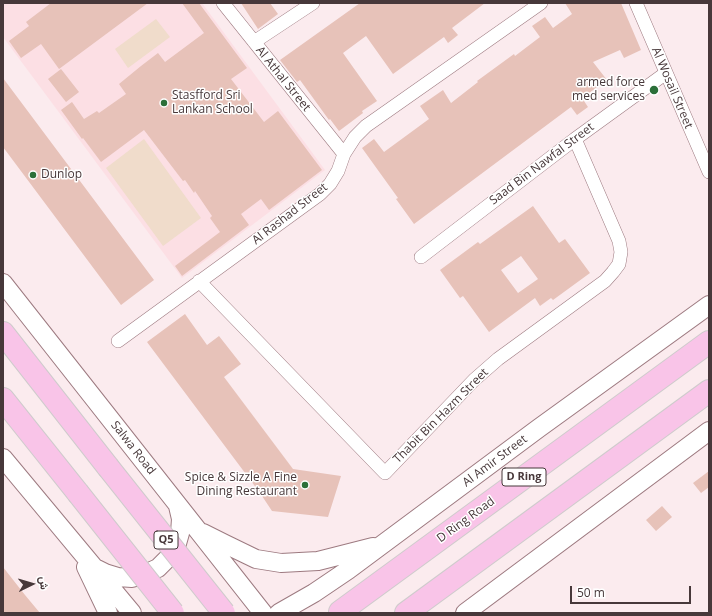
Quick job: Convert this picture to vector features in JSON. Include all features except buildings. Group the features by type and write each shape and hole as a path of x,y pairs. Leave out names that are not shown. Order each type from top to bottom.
{"highway":[{"name":"Q5","path":"3,333 224,613"},
{"name":"D Ring Road","path":"340,612 709,342"},
{"path":"406,613 709,392"},
{"path":"3,399 173,613"}],"main road":[{"name":"Salwa Road","path":"3,283 263,613"},
{"name":"Al Amir Street","path":"279,613 314,593 383,544 709,304"},
{"path":"465,613 709,431"},
{"path":"3,458 132,613"},
{"path":"93,566 105,573 118,577 132,578 158,568 176,547 180,533 181,519 178,506"},
{"path":"198,529 256,559 281,563 318,561 383,544"},
{"path":"79,550 94,586 108,613"}],"street":[{"name":"Al Athal Street","path":"223,3 344,154"},
{"path":"254,42 314,3"},
{"name":"Al Rashad Street","path":"118,341 320,194 330,184 338,171 344,154 355,137 366,126 541,3"},
{"name":"Al Wosail Street","path":"636,3 709,172"},
{"name":"Saad Bin Nawfal Street","path":"421,256 575,139 666,73"},
{"name":"Thabit Bin Hazm Street","path":"200,282 385,473 474,380 498,359 604,281 619,264 621,252 619,241 575,139"},
{"path":"685,449 709,439"}],"shaded area":[{"name":"Stasfford Sri Lankan School","path":"3,3 202,3 325,170 182,278 3,37"},
{"path":"156,19 170,37 128,68 115,49"},
{"path":"144,139 201,218 163,246 106,168"}],"place":[{"name":"armed force med services","path":"654,90"},
{"name":"Stasfford Sri Lankan School","path":"164,103"},
{"name":"Dunlop","path":"33,175"},
{"name":"Spice & Sizzle A Fine Dining Restaurant","path":"305,485"}]}
